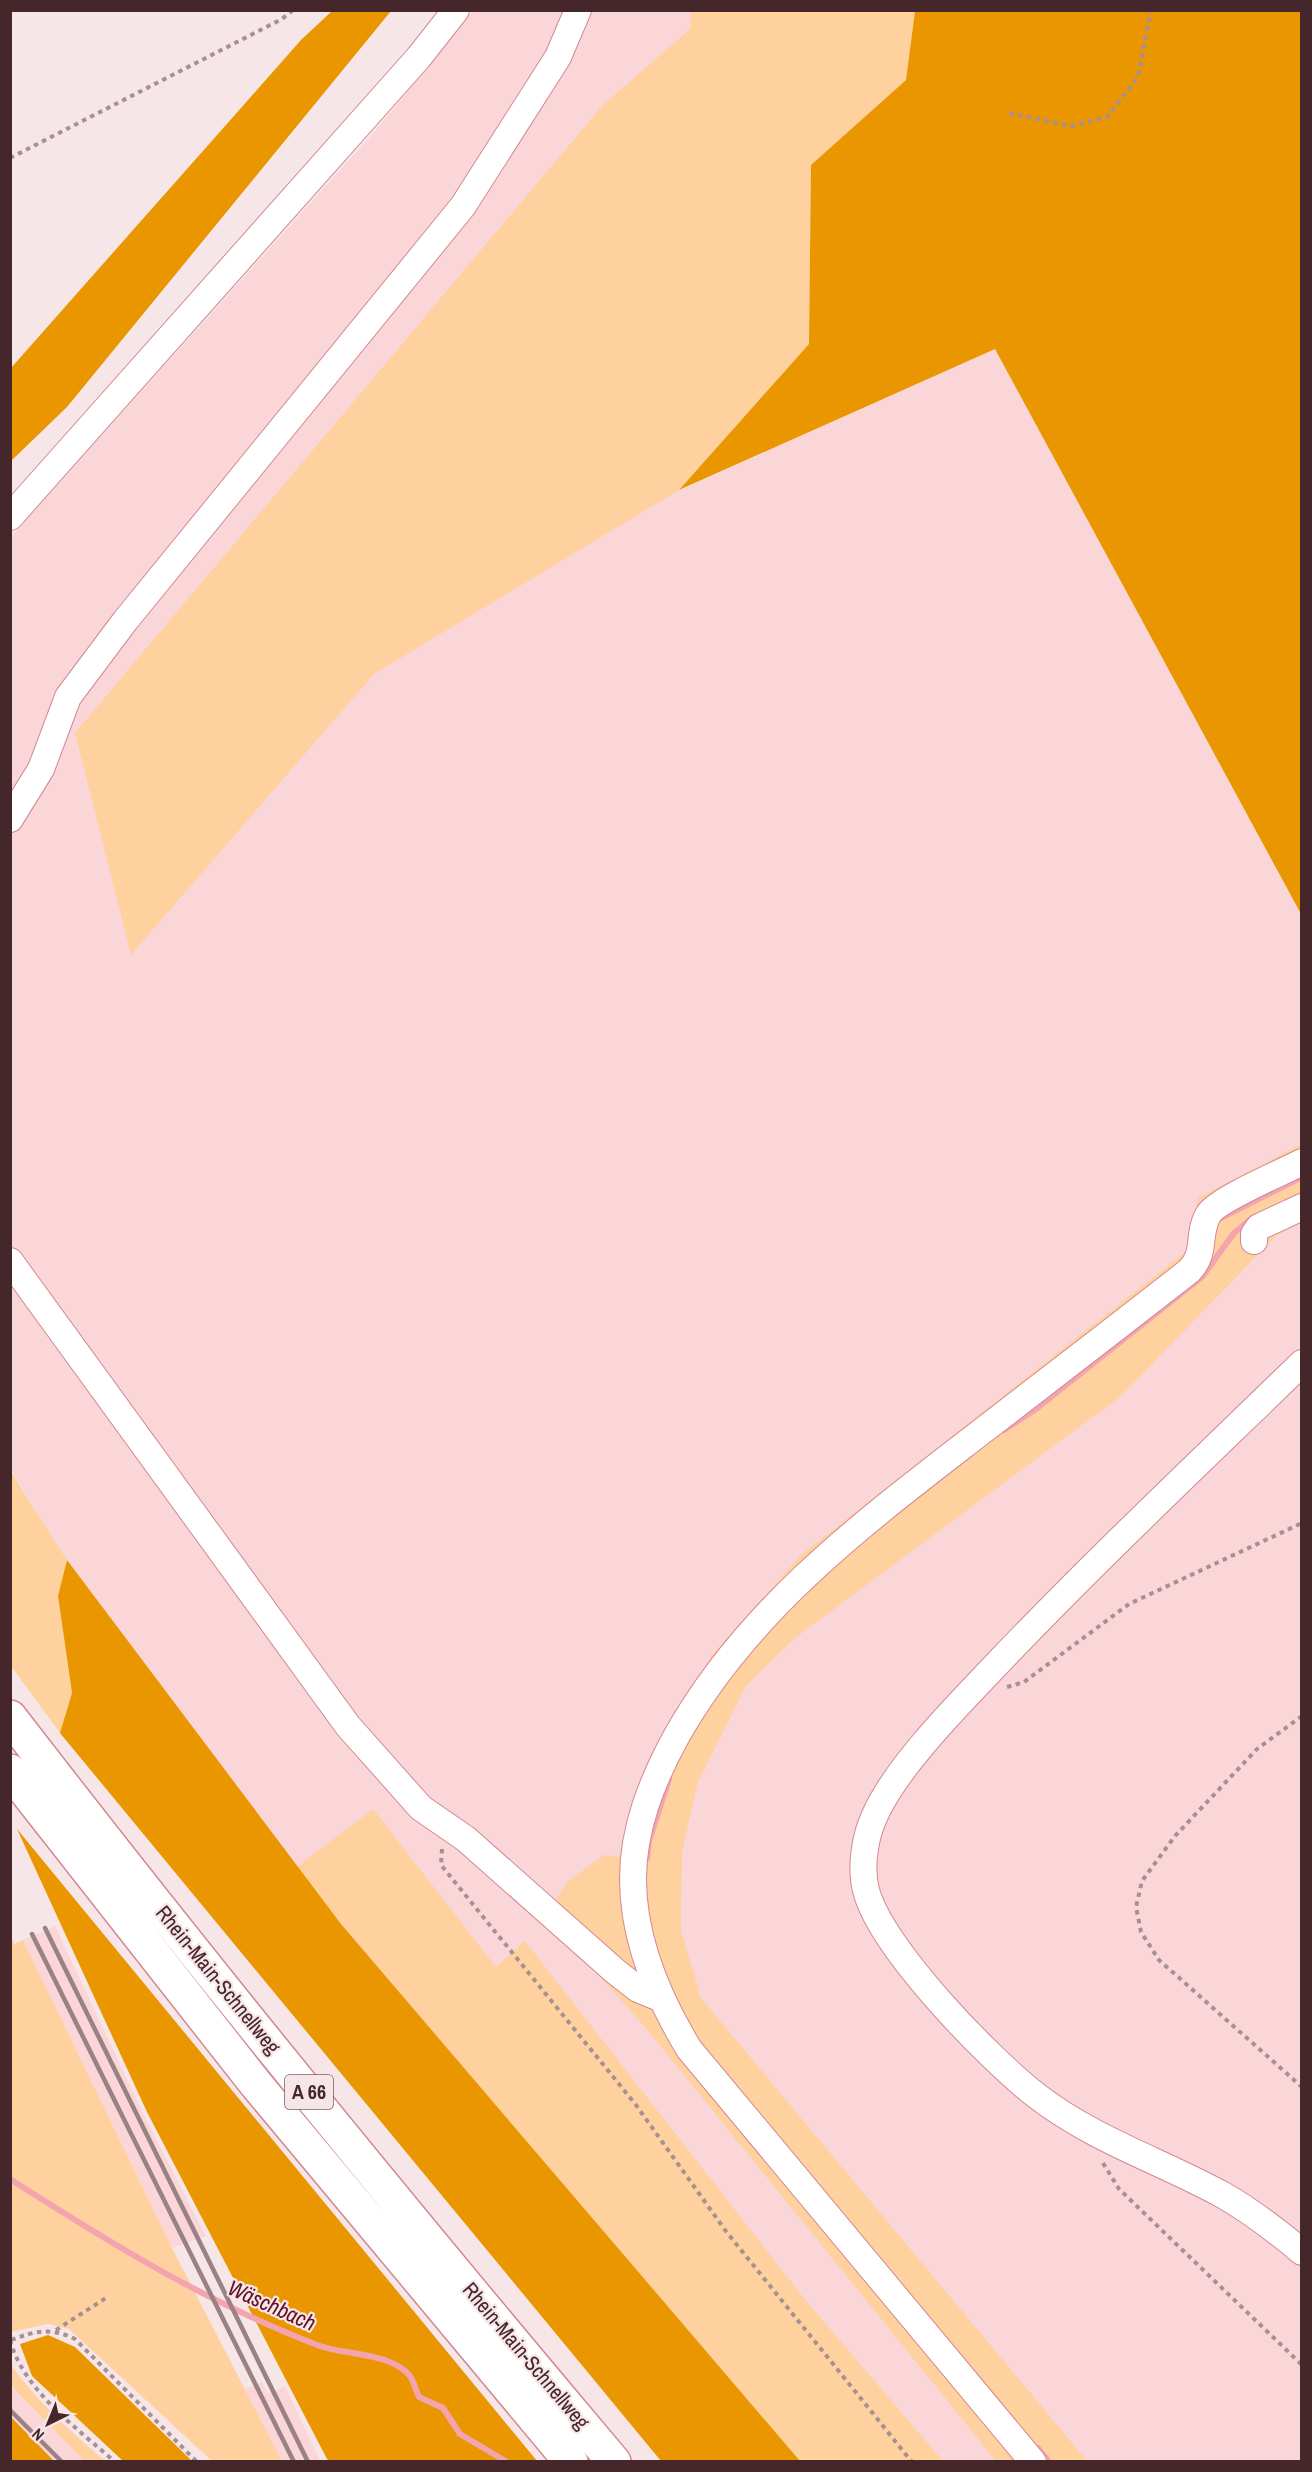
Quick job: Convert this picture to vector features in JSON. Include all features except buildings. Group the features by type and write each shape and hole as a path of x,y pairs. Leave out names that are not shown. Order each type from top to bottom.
{"highway":[{"name":"Rhein-Main-Schnellweg","path":"10,1717 98,1832 269,2044 614,2462"},
{"name":"Rhein-Main-Schnellweg","path":"10,1771 255,2083 571,2462"}],"lane":[{"path":"10,517 419,57 456,10"},
{"path":"10,819 40,769 68,697 124,621 463,206 558,57 578,10"},
{"path":"1033,2462 705,2072 689,2049 662,1999 645,1953 633,1880 639,1829 645,1805 665,1758 722,1666 778,1601 873,1516 1189,1271 1200,1256 1204,1225 1214,1207 1302,1162"},
{"path":"1254,1241 1254,1234 1259,1227 1302,1207"},
{"path":"10,1262 348,1726 421,1808 466,1839 616,1972 638,1989 662,1999"},
{"path":"1302,1363 1043,1616 961,1702 894,1781 874,1816 865,1848 866,1889 880,1924 895,1947 957,2019 1002,2066 1037,2096 1081,2125 1121,2147 1224,2196 1274,2229 1302,2252"}],"path":[{"path":"10,158 282,19 293,10"},
{"path":"1009,113 1071,126 1107,117 1138,77 1151,10"},
{"path":"1003,1689 1024,1682 1129,1605 1302,1523"},
{"path":"1302,1716 1257,1749 1175,1836 1142,1881 1136,1907 1141,1932 1160,1960 1302,2087"},
{"path":"466,1839 451,1840 440,1851 441,1865 636,2105 725,2230 912,2462"},
{"path":"1081,2125 1119,2189 1302,2365"},
{"path":"109,2296 56,2330 33,2332 11,2340 16,2359 28,2379 67,2419 115,2462"},
{"path":"56,2330 83,2345 197,2462"}],"shaded area":[{"path":"332,11 391,11 67,407 11,461 11,368 301,40"},
{"path":"473,11 915,11 906,80 811,165 681,490 995,348 1301,914 1301,2461 800,2461 341,1924 67,1560 11,1470 10,538 376,130"},
{"path":"691,11 915,11 906,80 811,165 809,344 679,490 374,674 131,955 75,733 603,105 690,29"},
{"path":"915,11 1301,11 1301,914 995,349 679,490 809,344 811,165 906,80"},
{"path":"1301,1144 1301,1223 1276,1236 1121,1396 795,1638 746,1686 698,1782 682,1851 681,1931 701,1998 1087,2461 996,2461 650,2033 546,1915 567,1882 604,1855 619,1857 656,1752 711,1656 801,1555 1188,1250 1198,1198"},
{"path":"10,1470 67,1560 58,1596 72,1693 60,1733 11,1666"},
{"path":"67,1560 341,1924 800,2461 661,2461 60,1733 72,1693 58,1596"},
{"path":"373,1809 496,1967 525,1941 807,2302 943,2461 800,2461 341,1924 297,1867"},
{"path":"17,1829 537,2461 331,2462 327,2459 147,2112"},
{"path":"55,1926 147,2121 206,2236 172,2248 23,1940"},
{"path":"11,1935 14,1944 23,1940 172,2248 282,2461 212,2461 69,2329 48,2324 11,2332"},
{"path":"48,2335 75,2347 192,2461 123,2461 32,2376 20,2344"},
{"path":"10,2364 55,2416 105,2461 84,2461 11,2386"},
{"path":"262,2382 268,2394 285,2386 320,2461 282,2461 245,2389"},
{"path":"10,2386 84,2461 54,2461 11,2417"},
{"path":"11,2417 54,2461 11,2461"}],"waterway":[{"path":"1221,1218 1302,1177"},
{"path":"1004,1430 1036,1409 1202,1277 1234,1233 1252,1218"},
{"path":"647,1859 649,1841 669,1779"},
{"name":"Wäschbach","path":"10,2179 161,2271 239,2311 320,2346 380,2359 402,2368 413,2381 419,2397 443,2408 460,2434 507,2462"},
{"path":"1038,2448 1049,2462"}],"railway":[{"path":"45,1928 308,2462"},
{"path":"32,1934 294,2462"},
{"path":"10,2410 62,2462"}]}
